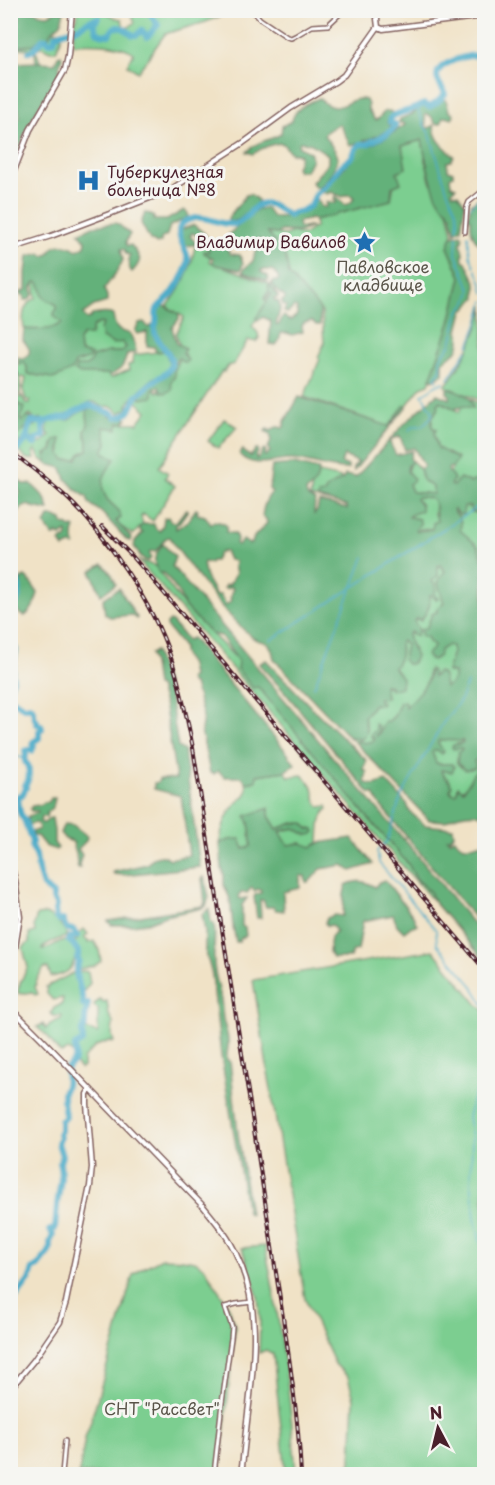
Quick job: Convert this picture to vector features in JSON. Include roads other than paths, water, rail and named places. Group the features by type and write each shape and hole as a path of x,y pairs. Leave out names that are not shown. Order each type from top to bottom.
{"street":[{"path":"10,181 30,130 63,74 67,60 72,10"},
{"path":"252,10 260,19 291,38 312,26 328,25 344,10"},
{"path":"10,249 112,213 164,193 180,184 291,108 344,75 378,27 378,10"},
{"path":"378,27 383,29 484,16"},
{"path":"465,232 469,202 484,190"},
{"path":"10,373 15,373"},
{"path":"10,860 20,917 10,978"},
{"path":"10,1010 19,1016 190,1192 218,1224 238,1257 255,1320 254,1351 241,1474"},
{"path":"10,1389 60,1322 66,1302 90,1186 91,1156 87,1094 90,1089"},
{"path":"214,1474 232,1327 225,1307 252,1302"},
{"path":"62,1474 65,1441"}],"waterway":[{"path":"29,52 43,39 47,39 49,43 54,41 55,36 60,33 99,18 94,23 100,34 109,35 114,28 119,27 133,35 137,35 142,30 147,37 158,25 151,15 152,10"},
{"path":"10,459 25,441 29,439 36,444 37,439 44,436 45,422 68,417 90,405 112,413 116,417 126,414 139,394 168,371 171,366 170,356 155,332 156,313 175,289 187,264 187,255 179,233 182,224 194,218 236,224 255,207 264,203 275,206 289,216 302,211 311,205 316,194 352,157 360,144 367,144 387,134 395,127 395,124 390,122 391,117 424,104 429,107 445,94 437,76 441,68 460,58 484,56"},
{"path":"417,107 430,135 447,190 456,210 457,230"},
{"path":"470,207 484,193"},
{"path":"468,235 470,255 474,266"},
{"path":"438,381 435,377 441,369 440,360 451,344 459,311 467,302 471,291 456,254 457,236"},
{"path":"476,270 484,293"},
{"path":"469,346 484,301"},
{"path":"448,379 467,350"},
{"path":"409,430 414,426 422,426 432,416 432,409 422,395 444,382"},
{"path":"25,440 32,422 45,422"},
{"path":"271,640 484,503"},
{"path":"10,505 12,513 10,518"},
{"path":"477,508 484,509"},
{"path":"353,586 364,557"},
{"path":"10,577 16,579 19,588 18,598 10,616"},
{"path":"314,687 351,590"},
{"path":"10,640 16,650 13,680 10,686"},
{"path":"467,683 460,701 443,723 401,797 387,841 377,851 379,863 436,930 437,944 471,984 484,1005"},
{"path":"10,697 25,708 32,707 37,724 41,725 39,738 33,742 32,751 25,751 29,776 26,788 22,795 18,796 19,808 32,842 31,846 36,855 43,886 53,894 57,906 56,918 63,920 66,928 74,930 77,936 70,937 68,940 79,953 76,972 83,1005 88,1004 82,1032 83,1041 75,1046 75,1059 66,1069 67,1078 63,1092 66,1117 61,1121 58,1143 62,1156 61,1179 55,1229 50,1230 53,1235 50,1249 38,1266 33,1269 30,1279 10,1306"},
{"path":"10,756 25,758"},
{"path":"484,1077 474,1096 468,1117 472,1136 471,1180 475,1219 484,1250"}],"railway":[{"path":"10,451 64,495 112,549 153,615 178,680 193,748 260,1167 292,1381 301,1474"},
{"path":"102,526 133,557 484,969"}],"place":[{"name":"Туберкулезная больница №8","path":"89,181"},
{"name":"Владимир Вавилов","path":"364,242"}],"park label":[{"name":"Павловское кладбище","path":"383,276"},
{"name":"СНТ \"Рассвет\"","path":"162,1409"}]}
